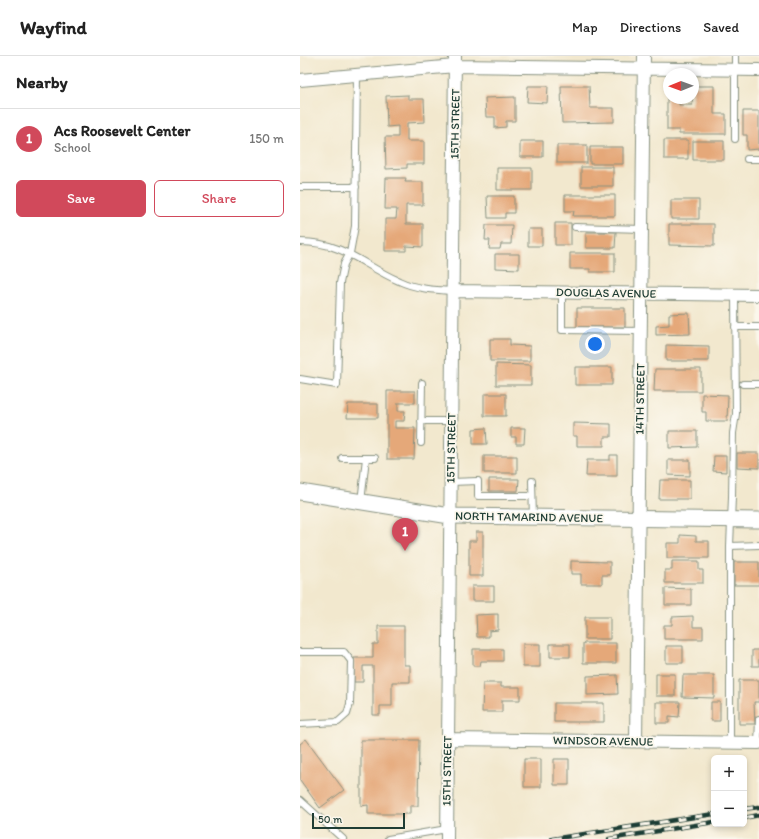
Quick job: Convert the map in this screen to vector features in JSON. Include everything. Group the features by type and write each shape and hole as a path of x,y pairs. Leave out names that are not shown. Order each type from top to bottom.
{"street":[{"name":"14TH STREET","path":"636,741 644,56"},
{"path":"300,80 357,75 455,61 644,69 759,70"},
{"name":"15TH STREET","path":"447,834 455,61"},
{"name":"DOUGLAS AVENUE","path":"453,291 759,295"},
{"name":"NORTH TAMARIND AVENUE","path":"300,492 450,516 759,520"},
{"name":"WINDSOR AVENUE","path":"448,739 758,743"}],"lane":[{"path":"735,56 735,139"},
{"path":"300,379 337,385 340,283 344,264 350,253 355,226 357,75"},
{"path":"747,159 759,159"},
{"path":"300,187 356,187"},
{"path":"575,228 642,229"},
{"path":"300,242 325,244 350,253 386,275 409,286 428,290 453,291"},
{"path":"562,293 562,330 641,331"},
{"path":"730,742 730,546 733,433 736,414 734,295"},
{"path":"735,327 759,327"},
{"path":"421,443 422,383"},
{"path":"743,384 759,384"},
{"path":"421,421 451,421"},
{"path":"342,458 375,458"},
{"path":"362,502 366,458"},
{"path":"532,481 533,518"},
{"path":"451,482 478,482 478,496 532,496"},
{"path":"730,546 759,545"},
{"path":"300,652 344,652 351,661 350,704 347,714 338,722 300,724"},
{"path":"758,743 759,719"},
{"path":"300,800 343,839"},
{"path":"388,839 447,834"}],"building":[{"path":"528,86 548,86 547,103 527,102"},
{"path":"561,86 589,86 590,108 614,108 614,122 562,123"},
{"path":"699,86 714,86 714,114 726,114 726,134 679,134 679,130 667,130 667,104 699,104"},
{"path":"408,95 408,99 424,99 425,122 407,123 407,141 424,141 424,164 407,164 407,168 386,169 385,137 398,137 398,126 387,127 386,96"},
{"path":"515,97 515,121 506,121 506,127 495,128 495,117 486,117 485,98"},
{"path":"743,111 759,111 759,149 747,150 747,135 743,135"},
{"path":"664,140 688,140 688,159 664,159"},
{"path":"520,141 543,141 543,157 520,157"},
{"path":"693,141 724,141 724,160 693,160"},
{"path":"557,145 587,145 587,163 557,163"},
{"path":"590,147 623,147 623,164 590,164"},
{"path":"581,167 613,167 613,186 581,186"},
{"path":"497,168 532,168 532,190 497,190"},
{"path":"386,178 406,178 405,182 423,182 423,205 406,205 406,224 423,224 423,247 406,246 406,251 385,251 385,219 396,219 397,209 385,209"},
{"path":"565,195 615,195 615,216 573,216 574,211 565,211"},
{"path":"487,196 514,196 514,213 505,213 505,218 488,218"},
{"path":"671,200 699,200 699,219 671,219"},
{"path":"555,223 571,223 571,245 555,245"},
{"path":"669,224 714,224 714,246 669,245"},
{"path":"486,225 512,225 511,244 501,244 500,249 489,249 490,240 485,240"},
{"path":"528,229 542,229 542,246 528,246"},
{"path":"586,232 616,232 615,248 586,248"},
{"path":"570,253 615,253 615,272 590,272 590,269 570,269"},
{"path":"495,254 519,254 519,269 495,268"},
{"path":"577,308 625,308 625,327 577,327"},
{"path":"689,313 690,334 656,335 656,326 669,325 669,314"},
{"path":"490,339 510,339 510,345 530,346 530,361 490,361"},
{"path":"666,345 709,346 709,361 666,361"},
{"path":"496,364 531,365 531,385 496,385"},
{"path":"575,367 612,367 612,385 575,385"},
{"path":"655,369 701,369 701,391 654,391"},
{"path":"387,391 415,391 415,403 398,403 398,411 405,411 404,421 395,421 395,428 415,428 414,459 387,459"},
{"path":"484,394 506,394 506,416 484,416"},
{"path":"702,394 728,395 727,421 706,421 706,412 702,412"},
{"path":"348,404 378,404 378,418 347,418"},
{"path":"573,423 611,424 611,437 604,437 604,446 577,446 577,436 573,436"},
{"path":"486,428 487,444 473,444 473,429"},
{"path":"511,428 525,428 524,444 516,444 516,437 511,437"},
{"path":"669,431 697,431 697,447 669,448"},
{"path":"737,453 759,453 759,468 737,467"},
{"path":"610,455 617,455 617,476 586,476 587,460 610,460"},
{"path":"484,456 517,456 517,473 484,473"},
{"path":"714,456 726,456 726,472 713,471"},
{"path":"668,460 690,460 690,476 668,475"},
{"path":"489,479 519,479 518,491 489,491"},
{"path":"660,480 690,480 690,499 659,499"},
{"path":"476,532 483,532 483,576 469,576 469,541 476,541"},
{"path":"680,535 696,536 696,541 709,541 709,558 667,558 667,543 680,543"},
{"path":"571,561 610,562 610,575 602,575 602,584 581,584 581,574 571,574"},
{"path":"672,561 699,561 699,570 703,570 703,583 665,583 665,570 672,570"},
{"path":"734,562 759,562 759,585 734,585"},
{"path":"472,586 494,586 494,601 472,601"},
{"path":"665,588 691,589 691,605 665,605"},
{"path":"498,614 498,630 489,631 489,637 477,637 476,615"},
{"path":"693,616 693,627 703,627 703,639 664,639 664,625 672,625 672,617"},
{"path":"585,617 610,617 610,639 585,639"},
{"path":"378,626 404,626 404,665 410,665 410,682 392,682 392,706 380,706 380,715 373,715 373,666 363,666 363,682 354,682 354,658 373,658 373,644 378,644"},
{"path":"583,643 616,643 616,663 583,663"},
{"path":"523,644 540,644 540,667 523,667"},
{"path":"550,644 570,644 570,657 550,657"},
{"path":"666,646 683,646 683,663 666,663"},
{"path":"473,649 503,649 503,661 481,661 480,666 473,666"},
{"path":"752,650 759,650 759,666 752,666"},
{"path":"656,674 675,674 675,696 656,696"},
{"path":"617,675 618,694 587,695 587,676"},
{"path":"683,675 714,675 714,698 682,697"},
{"path":"739,680 759,680 759,702 754,702 755,724 739,724"},
{"path":"483,683 501,683 501,687 520,687 520,700 502,700 502,712 482,712"},
{"path":"656,702 680,702 679,717 669,716 669,723 656,723"},
{"path":"711,702 720,702 720,721 711,721"},
{"path":"554,703 604,703 604,722 554,722"},
{"path":"306,739 344,790 320,808 300,780 300,744"},
{"path":"361,740 419,740 418,806 410,806 410,814 368,814 368,805 361,806"},
{"path":"524,759 541,759 541,787 524,787"},
{"path":"554,759 569,759 569,785 554,785"}],"railway":[{"path":"747,809 759,807"},
{"path":"552,839 711,814"},
{"path":"747,817 759,815"},
{"path":"609,839 711,822"}],"place":[{"name":"Acs Roosevelt Center","path":"405,551"}]}
